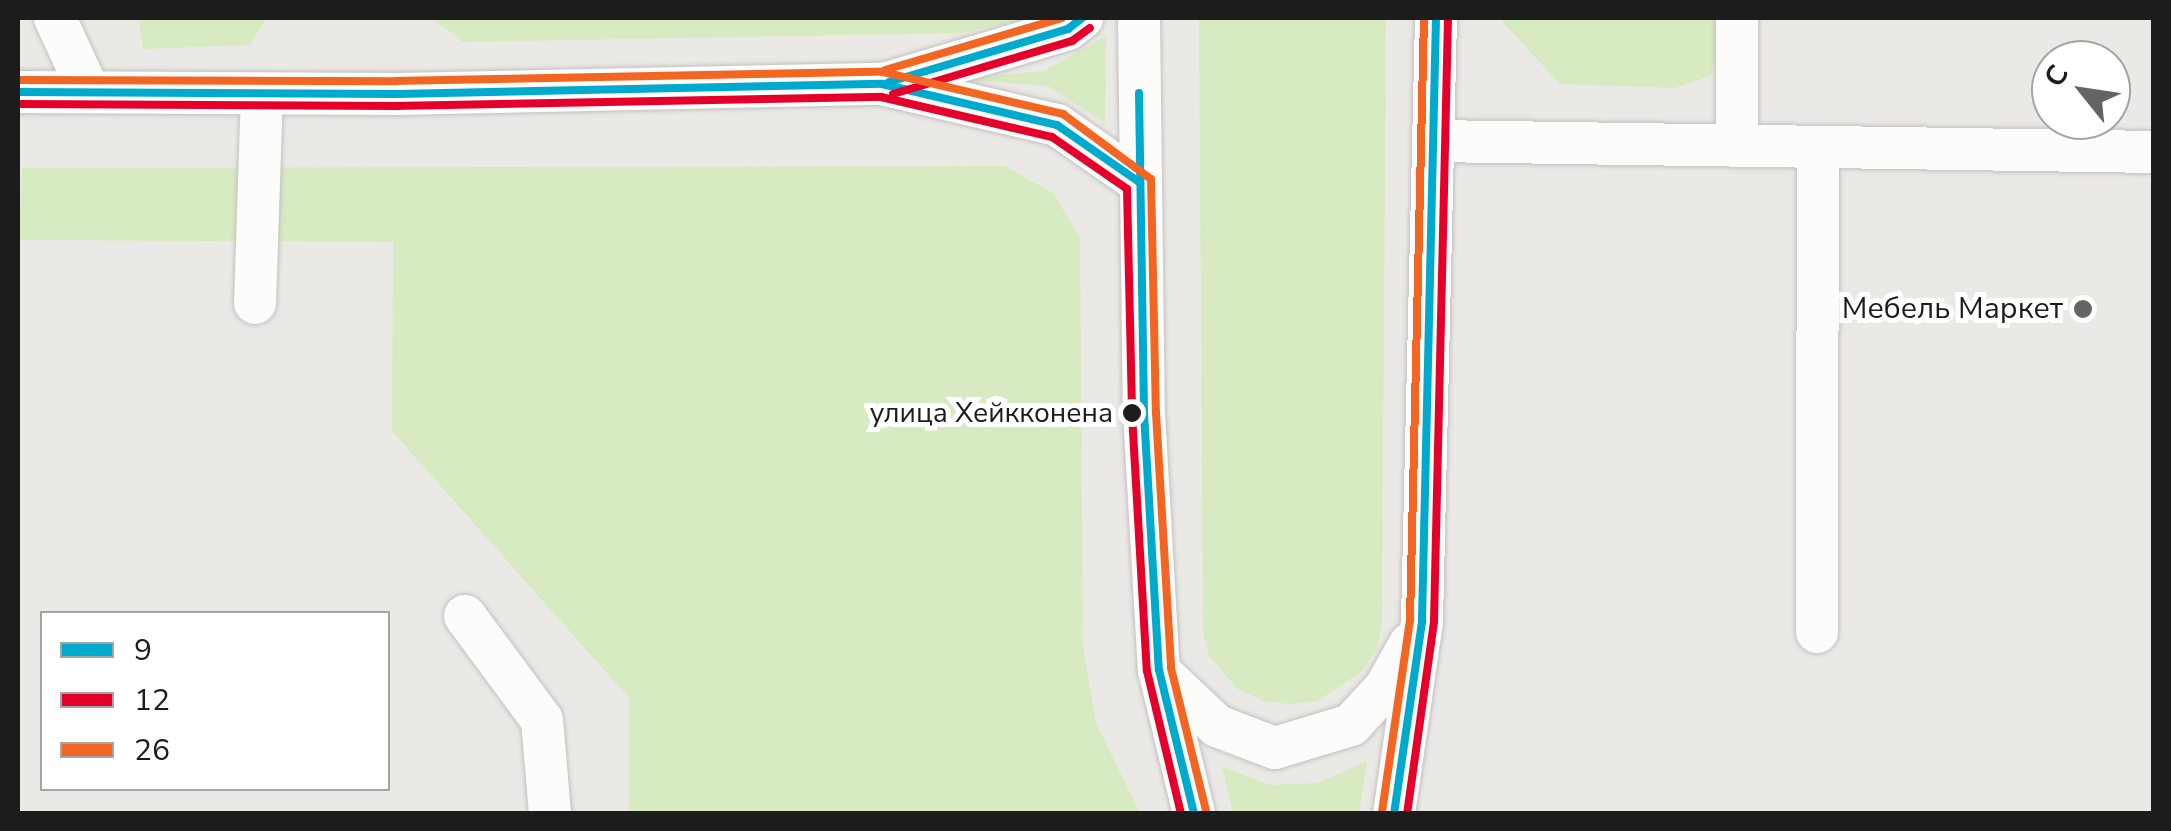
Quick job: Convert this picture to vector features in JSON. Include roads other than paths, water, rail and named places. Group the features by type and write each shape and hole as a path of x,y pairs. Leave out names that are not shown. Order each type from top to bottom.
{"street":[{"path":"55,18 89,92"},
{"path":"882,84 1068,30 1082,18"},
{"path":"1139,18 1138,182 1144,413 1159,670 1194,814"},
{"path":"1394,814 1422,621 1436,18"},
{"path":"1737,18 1737,146"},
{"path":"18,92 262,94 882,84 1056,125 1138,182"},
{"path":"255,303 262,94"},
{"path":"1433,141 2154,152"},
{"path":"1817,632 1818,147"},
{"path":"465,616 542,720 550,814"},
{"path":"1159,670 1217,726 1275,748 1299,744 1351,725 1368,711 1422,621"}],"place":[{"name":"Мебель Маркет","path":"2083,309"},
{"name":"улица Хейкконена","path":"1132,413"}]}
